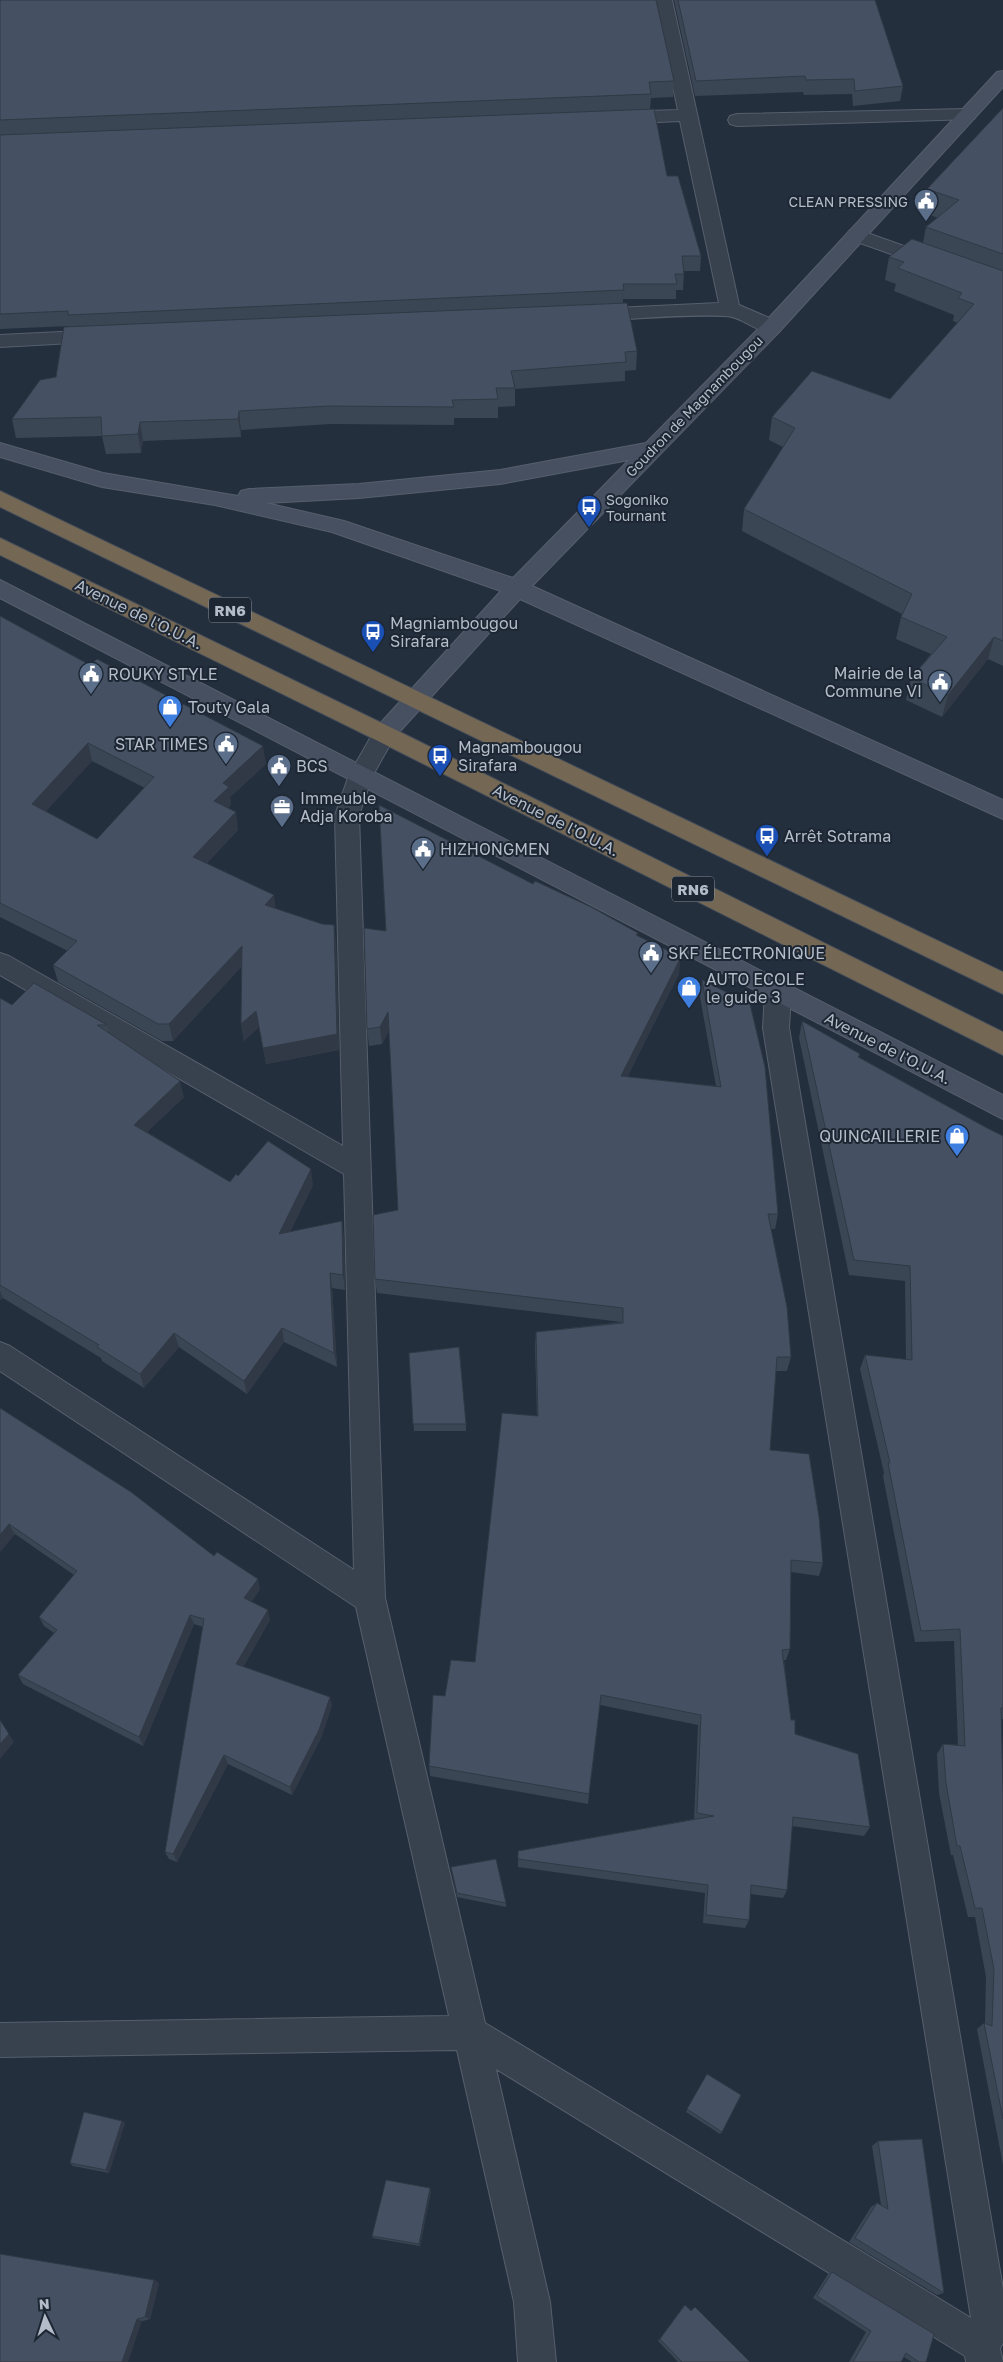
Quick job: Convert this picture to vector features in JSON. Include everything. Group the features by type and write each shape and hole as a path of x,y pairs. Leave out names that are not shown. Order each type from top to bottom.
{"highway":[{"name":"RN6","path":"0,498 1003,984"},
{"name":"Avenue de l'O.U.A.","path":"0,546 384,734 1003,1044"}],"street":[{"path":"663,0 730,309"},
{"name":"Goudron de Magnambougou","path":"384,734 517,588 772,327 1003,76"},
{"path":"598,119 688,115"},
{"path":"737,120 967,115"},
{"path":"856,235 1003,288"},
{"path":"572,316 730,309 772,327"},
{"path":"0,341 118,336"},
{"path":"215,498 360,491 500,477 653,449"},
{"path":"0,450 102,480 215,498 336,526 517,588 1003,810"},
{"name":"Avenue de l'O.U.A.","path":"0,588 1003,1108"},
{"path":"384,734 361,775 346,814 370,1598 532,2302 537,2362"},
{"path":"0,963 357,1168"},
{"path":"0,2040 469,2033 983,2353 991,2328 776,1028 778,992"},
{"path":"0,1355 370,1598"}],"building":[{"path":"0,0 656,0 674,81 649,82 651,94 0,120"},
{"path":"678,0 875,0 903,86 855,91 854,79 806,80 805,76 696,81"},
{"path":"1003,108 1003,254 926,227 959,200 927,189"},
{"path":"654,109 667,176 678,176 701,256 682,256 684,274 675,274 677,284 623,284 624,290 68,315 68,311 0,314 0,135"},
{"path":"912,239 1003,271 1003,641 994,637 948,695 911,678 947,637 901,617 912,594 744,509 795,428 772,417 812,371 890,399 974,304 958,298 962,293 898,268 904,262 889,257"},
{"path":"627,303 637,351 625,352 626,362 511,371 515,388 496,388 498,399 452,400 454,407 329,406 239,411 238,419 140,422 138,434 102,436 101,417 12,419 40,380 56,377 64,327"},
{"path":"0,616 90,665 97,659 263,746 223,783 229,787 214,801 236,812 193,857 274,895 265,905 322,924 334,925 337,1034 263,1048 256,1011 241,1024 242,946 169,1024 158,1024 53,965 77,941 0,903","holes":["88,743 154,777 97,839 32,804"]},
{"path":"379,805 533,884 535,881 591,907 638,933 636,935 681,957 621,1076 721,1087 702,980 750,1004 765,1067 778,1214 768,1214 787,1307 791,1357 777,1357 770,1450 809,1454 819,1517 823,1563 791,1560 790,1649 782,1650 791,1720 795,1720 795,1734 858,1754 870,1827 793,1817 787,1890 751,1885 749,1920 706,1915 708,1885 518,1859 518,1851 714,1816 697,1813 701,1715 601,1695 589,1794 429,1766 433,1695 445,1696 451,1660 475,1662 502,1413 538,1416 536,1332 623,1323 623,1308 375,1279 373,1215 398,1210 388,1012 380,1027 367,1029 364,928 386,931"},
{"path":"34,983 107,1025 97,1025 180,1081 134,1125 230,1182 236,1174 238,1176 268,1141 311,1169 279,1234 342,1221 343,1275 330,1273 334,1353 282,1328 244,1381 174,1333 140,1374 97,1347 99,1345 0,1285 0,998 12,1005"},
{"path":"802,1021 860,1054 858,1057 1003,1136 1003,1708 1001,1708 1003,1793 1003,2119 984,2023 992,2026 994,1969 982,1908 975,1908 960,1846 957,1846 946,1783 943,1744 965,1746 960,1629 921,1631 888,1463 890,1463 865,1355 912,1360 910,1266 854,1260"},
{"path":"459,1347 466,1424 413,1424 409,1353"},
{"path":"0,1408 131,1492 214,1556 217,1552 258,1579 244,1598 268,1610 236,1664 330,1697 319,1730 290,1787 224,1755 173,1854 165,1852 204,1619 190,1615 139,1737 18,1675 57,1630 39,1617 77,1571 9,1524 0,1535"},
{"path":"0,1720 9,1734 0,1744"},
{"path":"496,1859 506,1903 457,1893 451,1867"},
{"path":"707,2074 741,2095 722,2132 687,2109"},
{"path":"84,2112 122,2121 106,2170 70,2163"},
{"path":"922,2139 944,2293 855,2238 877,2203 888,2209 878,2141"},
{"path":"386,2180 430,2188 419,2244 372,2236"},
{"path":"0,2254 154,2280 145,2317 137,2319 122,2362 0,2362"},
{"path":"832,2272 934,2334 926,2362 919,2362 906,2353 901,2362 853,2362 871,2331 817,2296"},
{"path":"685,2305 691,2311 695,2307 750,2362 682,2362 660,2339"}],"place":[{"name":"CLEAN PRESSING","path":"926,222"},
{"name":"Sogoniko Tournant","path":"589,528"},
{"name":"Magniambougou Sirafara","path":"373,653"},
{"name":"ROUKY STYLE","path":"91,695"},
{"name":"Mairie de la Commune VI","path":"940,703"},
{"name":"Touty Gala","path":"170,728"},
{"name":"STAR TIMES","path":"226,765"},
{"name":"Magnambougou Sirafara","path":"440,777"},
{"name":"BCS","path":"279,787"},
{"name":"Immeuble Adja Koroba","path":"282,828"},
{"name":"Arrêt Sotrama","path":"767,857"},
{"name":"HIZHONGMEN","path":"423,870"},
{"name":"SKF ÉLECTRONIQUE","path":"651,974"},
{"name":"AUTO ECOLE le guide 3","path":"689,1009"},
{"name":"QUINCAILLERIE","path":"957,1157"}]}
